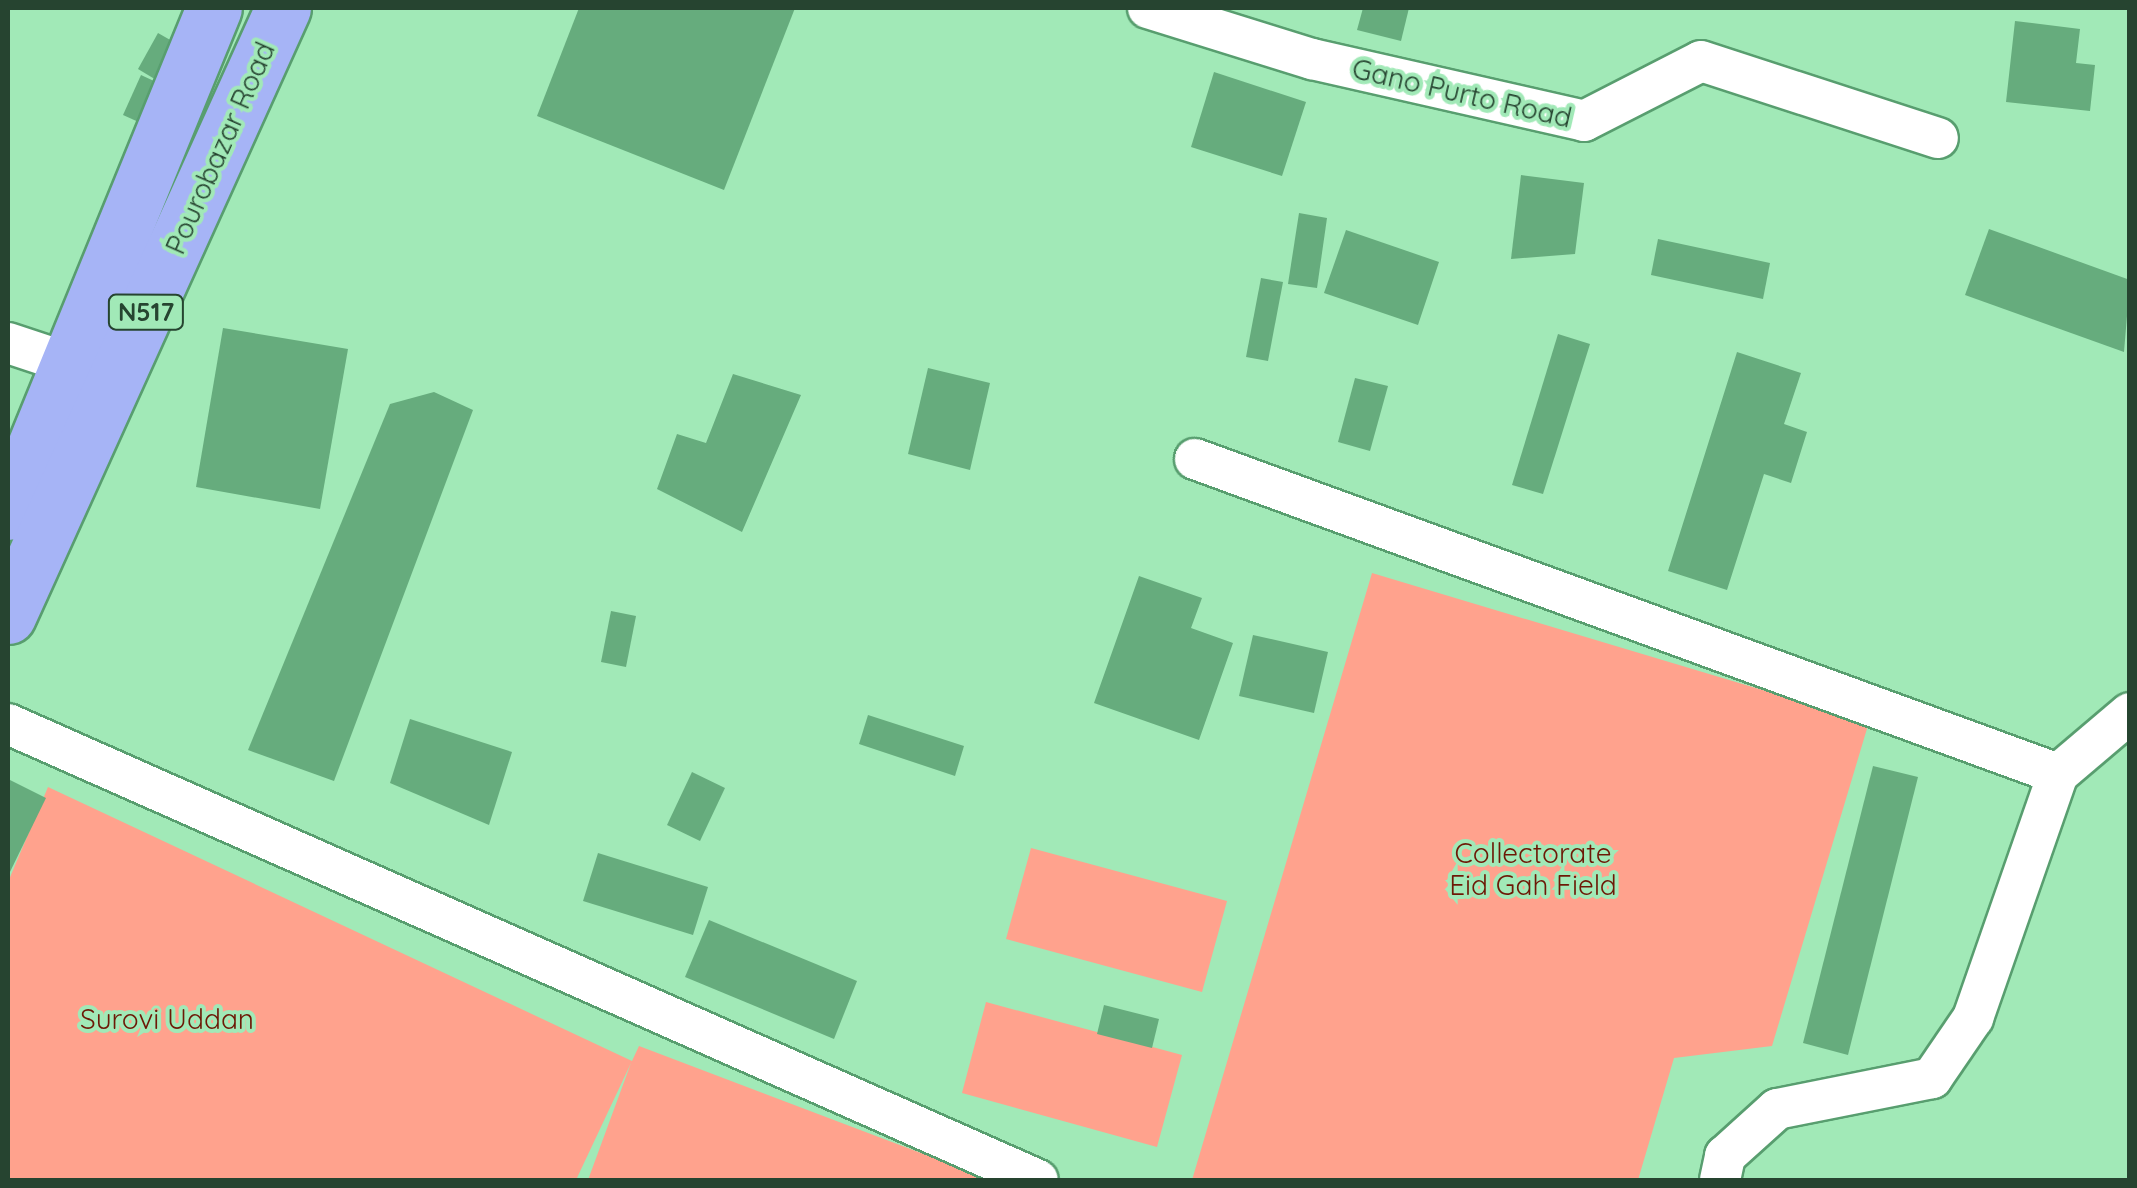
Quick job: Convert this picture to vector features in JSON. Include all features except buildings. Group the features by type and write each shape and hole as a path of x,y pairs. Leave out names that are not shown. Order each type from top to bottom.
{"highway":[{"name":"Pourobazar Road","path":"8,512 74,366 214,8"},
{"name":"Pourobazar Road","path":"8,616 284,8"}],"street":[{"name":"Gano Purto Road","path":"1148,8 1312,59 1584,121 1701,61 1938,138"},
{"path":"8,343 74,366"},
{"path":"1195,459 2058,774"},
{"path":"1720,1180 1726,1156 1777,1110 1932,1078 1973,1018 2058,774 2130,713"},
{"path":"8,724 1038,1180"}],"green space":[{"name":"Collectorate Eid Gah Field","path":"1372,573 1869,722 1772,1046 1674,1058 1638,1180 1192,1180"},
{"name":"Surovi Uddan","path":"48,787 632,1061 639,1046 992,1180 588,1180 631,1063 576,1180 8,1180 8,882"},
{"path":"1031,848 1227,901 1202,992 1006,939"},
{"path":"986,1002 1182,1055 1157,1147 962,1093"}]}
